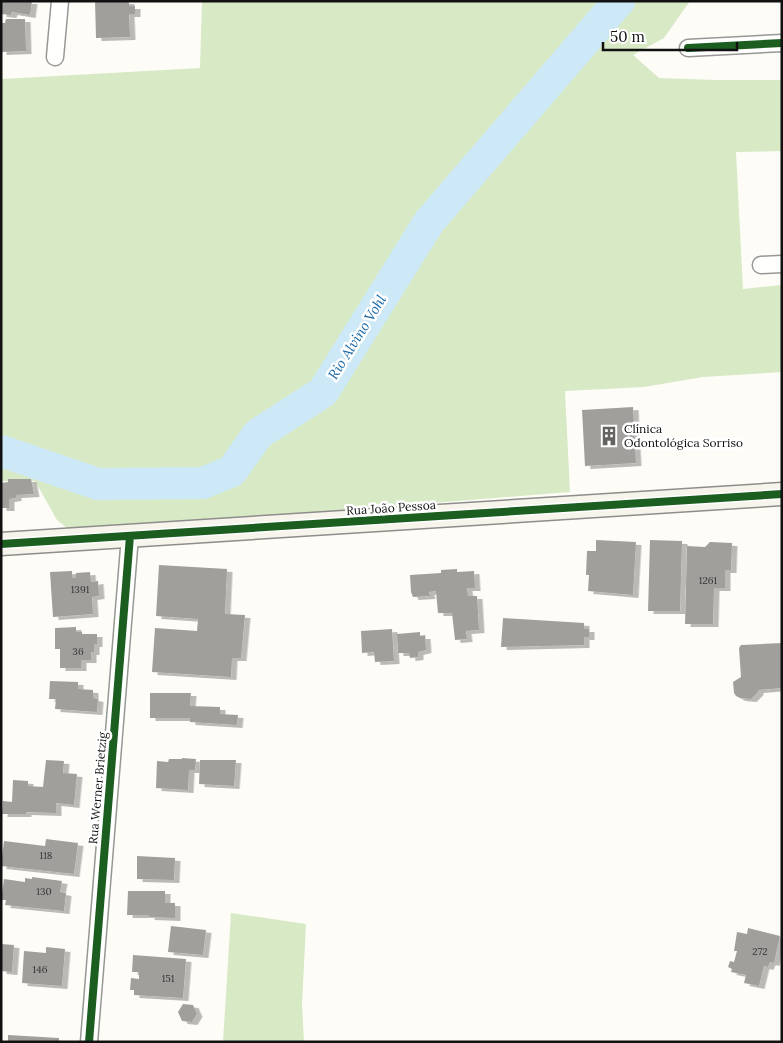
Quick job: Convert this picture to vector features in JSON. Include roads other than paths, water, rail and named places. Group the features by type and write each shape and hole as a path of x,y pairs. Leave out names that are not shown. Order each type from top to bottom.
{"street":[{"path":"55,57 60,1"},
{"path":"688,48 782,43"},
{"path":"761,265 782,264"},
{"name":"Rua João Pessoa","path":"1,544 782,494"},
{"name":"Rua Werner Brietzig","path":"89,1042 130,536"}],"waterway":[{"name":"Rio Alvino Vohl","path":"1,451 98,484 203,483 232,471 258,434 323,392 429,222 619,1"}],"place":[{"name":"Clínica Odontológica Sorriso","path":"609,436"}]}
